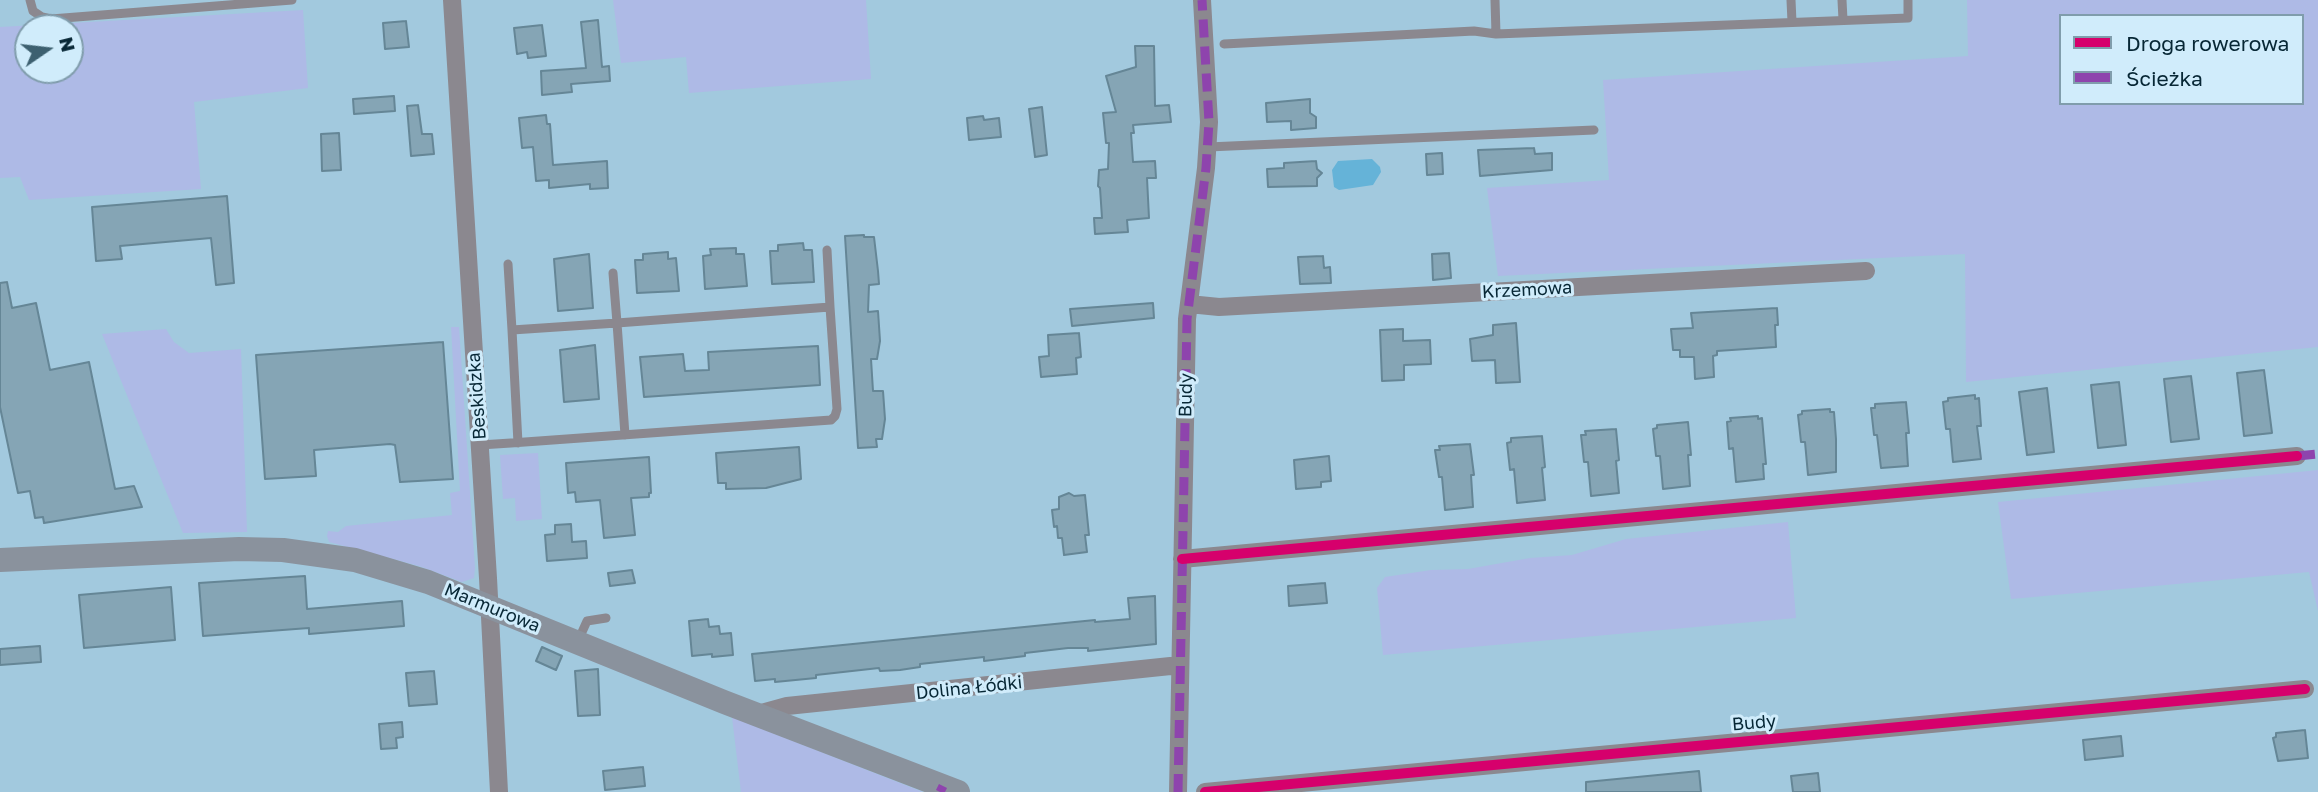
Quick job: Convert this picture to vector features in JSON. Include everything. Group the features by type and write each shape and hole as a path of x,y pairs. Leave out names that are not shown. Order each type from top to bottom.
{"street":[{"name":"Beskidzka","path":"452,0 499,792"},
{"name":"Budy","path":"1178,792 1189,304 1208,147 1202,0"},
{"name":"Krzemowa","path":"1189,304 1219,307 1866,271"},
{"path":"1182,559 2297,456"},
{"name":"Marmurowa","path":"0,560 206,550 283,550 376,565 428,582 958,792"},
{"name":"Dolina Łódki","path":"758,714 787,706 1180,666"},
{"name":"Budy","path":"1205,792 2305,689"}],"lane":[{"path":"30,0 33,11 42,18 51,19 292,0"},
{"path":"1495,0 1496,34"},
{"path":"1791,0 1792,22"},
{"path":"1842,0 1843,20"},
{"path":"1224,44 1474,31 1496,34 1908,18 1908,0"},
{"path":"1208,147 1594,130"},
{"path":"480,445 831,420 837,409 827,250"},
{"path":"508,264 519,443"},
{"path":"614,274 625,435"},
{"path":"512,330 830,307"},
{"path":"578,643 587,621 606,618"}],"shaded area":[{"path":"613,0 866,0 871,79 689,93 686,57 621,63"},
{"path":"1967,0 2318,0 2318,347 1966,382 1965,254 1498,276 1487,188 1609,180 1603,80 1968,56"},
{"path":"303,10 308,88 194,102 201,189 29,200 20,177 0,178 0,27 14,26 14,84 84,84 84,22"},
{"path":"1372,159 1381,172 1373,185 1339,190 1334,187 1332,170 1338,161"},
{"path":"451,327 459,327 475,568 474,578 462,582 419,566 329,542 327,536 328,531 338,532 346,526 452,515 450,493 460,491"},
{"path":"166,329 174,342 189,353 241,349 247,532 183,533 102,334"},
{"path":"538,453 542,519 516,521 515,498 503,499 500,455"},
{"path":"2318,470 2318,611 2309,572 2011,599 1998,502"},
{"path":"1788,522 1796,618 1383,655 1377,588 1385,577 1572,555 1626,539"},
{"path":"732,717 923,792 741,792"}],"building":[{"path":"598,20 602,67 609,66 610,81 571,84 572,92 542,95 541,71 586,68 581,22"},
{"path":"406,21 409,47 385,49 383,23"},
{"path":"542,25 546,56 528,58 527,52 517,54 514,28"},
{"path":"1135,46 1154,46 1155,106 1169,105 1171,122 1133,125 1134,133 1131,133 1133,162 1155,161 1156,178 1147,178 1149,218 1127,220 1128,232 1095,234 1094,218 1102,218 1099,170 1108,169 1109,143 1106,143 1103,113 1116,112 1106,76 1136,67"},
{"path":"394,96 395,111 354,114 353,99"},
{"path":"1310,99 1310,113 1316,117 1316,128 1291,130 1291,121 1267,122 1266,103"},
{"path":"418,105 422,134 432,134 434,154 411,156 407,106"},
{"path":"1042,107 1047,155 1035,157 1029,109"},
{"path":"546,115 547,124 550,124 553,165 607,161 608,188 590,189 590,184 549,188 549,180 536,181 533,147 522,148 519,118"},
{"path":"983,116 984,120 999,118 1001,137 969,140 967,118"},
{"path":"339,133 341,170 322,171 321,134"},
{"path":"1534,148 1535,154 1552,153 1552,170 1480,176 1478,150"},
{"path":"1442,153 1443,174 1427,175 1426,154"},
{"path":"1316,161 1317,169 1322,173 1317,178 1317,186 1268,187 1267,169 1284,168 1284,163"},
{"path":"227,196 234,283 216,285 211,238 120,246 122,259 96,261 92,207"},
{"path":"845,236 874,237 878,271 879,284 869,285 868,312 878,311 880,341 877,359 871,359 873,391 883,391 885,419 882,439 876,439 877,447 858,448"},
{"path":"803,243 804,250 812,250 814,282 772,284 770,251 778,251 778,245"},
{"path":"736,248 736,254 744,254 747,286 705,289 703,256 711,255 710,249"},
{"path":"668,252 668,259 676,258 679,291 637,293 635,260 643,260 643,254"},
{"path":"1449,253 1451,278 1433,280 1432,254"},
{"path":"589,254 593,308 558,311 554,259"},
{"path":"1323,256 1324,268 1330,267 1331,283 1300,284 1298,257"},
{"path":"7,282 12,308 36,303 50,370 89,362 115,489 134,486 142,507 44,523 43,517 35,518 30,491 18,493 0,407 0,283"},
{"path":"1153,303 1154,318 1072,326 1070,309"},
{"path":"1777,308 1776,347 1717,351 1717,355 1713,356 1714,377 1695,379 1694,357 1680,357 1680,350 1673,350 1671,329 1693,328 1691,313"},
{"path":"1516,323 1520,382 1496,383 1495,360 1472,361 1470,339 1493,335 1493,325"},
{"path":"1403,329 1403,341 1430,340 1431,364 1404,365 1404,380 1382,381 1380,330"},
{"path":"1079,333 1081,357 1076,358 1077,374 1041,377 1039,357 1049,356 1048,335"},
{"path":"443,342 453,479 400,482 395,445 390,444 314,450 316,476 265,479 256,355"},
{"path":"595,345 599,399 564,402 560,350"},
{"path":"818,346 820,385 644,397 640,357 683,354 685,371 709,370 708,352"},
{"path":"2264,370 2272,433 2244,436 2237,373"},
{"path":"2191,376 2199,439 2171,442 2164,379"},
{"path":"2119,382 2126,445 2098,448 2091,385"},
{"path":"2047,388 2054,452 2027,455 2019,392"},
{"path":"1975,395 1975,399 1979,398 1981,426 1977,426 1981,459 1953,462 1950,429 1946,429 1943,402 1948,401 1948,398"},
{"path":"1906,402 1908,466 1881,468 1871,408 1875,408 1875,404"},
{"path":"1830,409 1830,412 1834,412 1836,472 1808,475 1805,442 1801,442 1798,415 1802,414 1802,411"},
{"path":"1758,416 1758,419 1762,418 1766,464 1763,464 1764,479 1736,482 1727,422 1731,421 1730,418"},
{"path":"1688,422 1690,486 1663,489 1660,456 1656,456 1653,429 1657,428 1657,425"},
{"path":"1616,429 1619,493 1591,496 1588,462 1584,462 1581,435 1586,435 1585,431"},
{"path":"1542,436 1545,500 1517,503 1514,469 1510,470 1507,443 1511,442 1511,438"},
{"path":"1470,444 1474,475 1471,475 1473,507 1445,510 1442,477 1439,477 1435,450 1440,450 1439,446"},
{"path":"799,447 801,479 766,488 726,489 726,483 718,483 716,453"},
{"path":"1329,456 1331,481 1321,482 1321,487 1296,489 1294,460"},
{"path":"649,457 651,493 649,497 631,498 635,535 604,538 600,500 576,502 575,492 568,493 566,463"},
{"path":"1069,493 1074,496 1085,495 1089,535 1085,535 1087,552 1064,555 1062,538 1058,538 1057,526 1054,527 1052,510 1059,509 1059,497"},
{"path":"571,524 572,542 586,541 587,558 547,561 545,535 555,534 555,525"},
{"path":"632,570 635,583 610,586 608,573"},
{"path":"305,576 307,609 402,601 404,626 309,634 309,628 203,636 199,583"},
{"path":"1325,583 1327,603 1289,606 1288,586"},
{"path":"171,587 175,640 84,648 79,595"},
{"path":"1155,596 1156,644 1088,651 1088,648 1068,648 984,661 984,657 920,664 920,667 900,670 880,671 879,668 816,675 816,678 755,681 752,654 1095,620 1130,619 1128,598"},
{"path":"708,619 709,627 719,626 720,634 731,633 733,655 692,656 689,621"},
{"path":"40,646 41,662 0,665 0,649"},
{"path":"542,647 562,656 556,670 536,661"},
{"path":"598,669 600,715 578,716 575,671"},
{"path":"434,671 437,704 409,706 406,673"},
{"path":"402,722 403,737 396,738 397,748 381,749 379,724"},
{"path":"2305,730 2308,758 2278,761 2273,738 2276,733"},
{"path":"2121,736 2123,756 2085,760 2083,740"},
{"path":"643,767 645,786 605,790 603,771"},
{"path":"1699,771 1701,792 1586,792 1586,782"},
{"path":"1818,773 1820,792 1793,792 1791,776"}],"marked path":[{"path":"1178,792 1187,319 1206,168 1209,122 1202,0"},
{"path":"2297,456 2318,454"},
{"path":"940,792 943,786"}],"cycle path":[{"path":"1182,559 2297,456"},
{"path":"1205,792 2305,689"}]}
